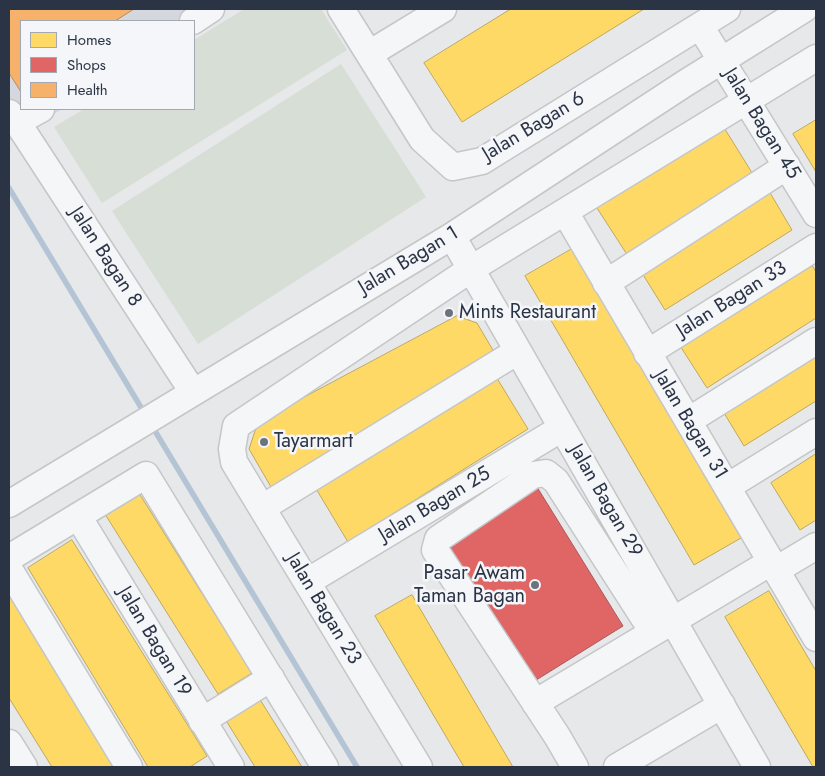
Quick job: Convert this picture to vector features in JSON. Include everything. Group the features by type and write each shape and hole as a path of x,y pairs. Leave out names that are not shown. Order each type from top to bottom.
{"street":[{"path":"194,20 211,9"},
{"name":"Jalan Bagan 6","path":"342,9 422,139 453,167 482,160 727,9"},
{"path":"369,54 443,9"},
{"name":"Jalan Bagan 1","path":"9,504 452,236 722,60 804,9"},
{"name":"Jalan Bagan 45","path":"700,26 816,214"},
{"name":"Jalan Bagan 1","path":"232,449 236,426 471,269 816,58"},
{"path":"13,117 38,110"},
{"name":"Jalan Bagan 8","path":"13,117 185,397"},
{"path":"606,283 787,166"},
{"name":"Jalan Bagan 31","path":"565,212 816,638"},
{"name":"Jalan Bagan 29","path":"452,236 562,428 663,626 722,705 757,767"},
{"name":"Jalan Bagan 33","path":"648,353 816,247"},
{"path":"688,421 816,342"},
{"path":"262,508 518,351"},
{"name":"Jalan Bagan 25","path":"307,582 562,428"},
{"path":"727,487 816,432"},
{"name":"Jalan Bagan 23","path":"232,449 234,462 419,767"},
{"path":"575,767 535,702 435,550 438,539 533,475 546,473 556,480 663,626"},
{"path":"9,558 146,475 325,767"},
{"name":"Jalan Bagan 19","path":"78,516 202,721 226,766"},
{"path":"535,702 663,626 773,566 816,546"},
{"path":"9,569 129,767"},
{"path":"202,721 271,678"},
{"path":"617,767 722,705"},
{"path":"9,743 24,767"}],"shaded area":[{"path":"9,9 227,9 195,28 195,20 20,20 20,110 60,110 9,141"},
{"path":"244,9 321,9 347,50 102,203 54,127 82,110 195,110 195,39"},
{"path":"341,64 426,197 198,344 112,211"}],"building: Homes":[{"path":"511,9 644,9 462,122 424,63"},
{"path":"816,120 816,172 793,134"},
{"path":"723,126 754,176 628,256 595,205"},
{"path":"766,186 792,230 665,310 637,265"},
{"path":"572,249 741,538 694,565 525,276"},
{"path":"806,255 816,272 816,318 707,388 675,338"},
{"path":"457,316 477,323 497,357 271,487 249,449 258,422"},
{"path":"816,342 816,401 744,446 718,403"},
{"path":"495,375 528,429 348,542 315,487"},
{"path":"816,454 816,520 800,530 771,483"},
{"path":"137,490 252,673 218,694 103,511"},
{"path":"72,540 207,756 190,767 148,767 28,568"},
{"path":"9,590 119,767 52,767 9,698"},
{"path":"769,591 816,671 816,767 813,767 725,617"},
{"path":"412,595 513,767 464,767 375,616"},
{"path":"254,690 302,767 255,767 220,711"}],"building: Shops":[{"name":"Pasar Awam Taman Bagan","path":"537,487 623,626 533,682 446,543"}],"building: Health":[{"path":"9,9 134,9 117,20 20,20 20,90 9,73"}],"waterway":[{"path":"9,188 145,414"},
{"path":"152,426 357,767"}],"place":[{"name":"Mints Restaurant","path":"449,313"},
{"name":"Tayarmart","path":"264,442"},
{"name":"Pasar Awam Taman Bagan","path":"535,585"}]}
